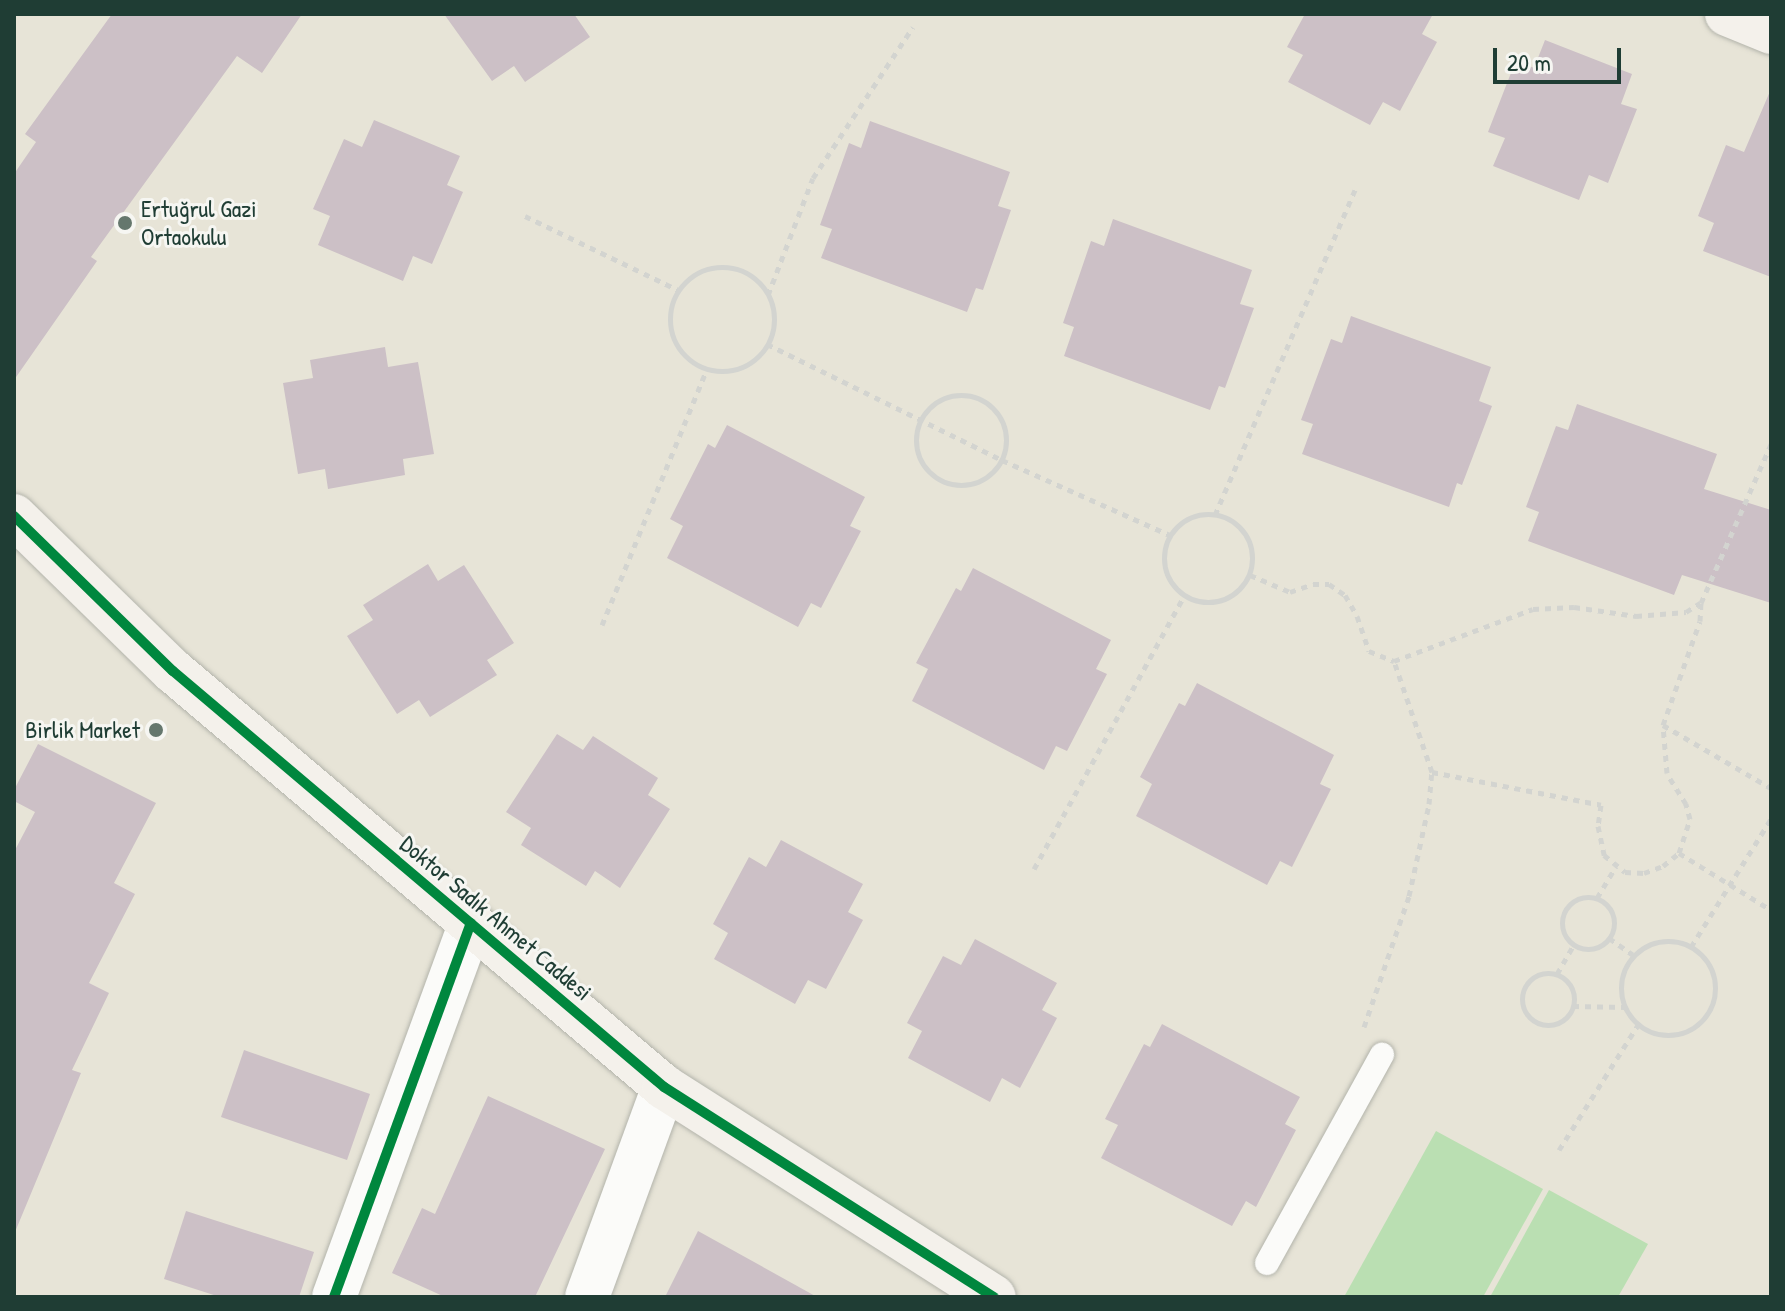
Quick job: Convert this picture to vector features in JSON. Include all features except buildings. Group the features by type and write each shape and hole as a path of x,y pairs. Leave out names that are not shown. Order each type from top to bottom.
{"street":[{"path":"1727,14 1771,32"},
{"name":"Doktor Sadık Ahmet Caddesi","path":"14,516 173,671 664,1087 994,1297"},
{"path":"334,1297 471,923"},
{"path":"587,1297 664,1087"}],"lane":[{"path":"1267,1263 1382,1055"}],"path":[{"path":"768,295 813,178 913,27"},
{"path":"1215,515 1355,190"},
{"path":"525,216 678,290"},
{"path":"724,267 742,270 757,280 768,295 774,311 773,328 757,358 742,367 707,369 692,362 673,337 670,313 678,290 690,277 706,269 724,267"},
{"path":"767,344 1002,460 1170,535"},
{"path":"602,625 707,369"},
{"path":"953,395 981,399 1001,419 1006,433 1002,460 992,474 979,482 964,486 941,481 923,466 916,452 920,419 939,400 953,395"},
{"path":"1432,772 1601,805 1598,826 1604,855 1625,872 1644,873 1663,866 1679,853 1690,819 1686,804 1667,773 1663,725 1693,644 1701,603 1771,444"},
{"path":"1215,515 1234,522 1245,532 1251,546 1250,575 1231,597 1202,603 1184,596 1168,578 1164,564 1170,535 1192,517 1215,515"},
{"path":"1250,575 1290,592 1313,584 1329,584 1345,595 1357,616 1369,651 1394,661 1533,609 1574,607 1636,616 1686,612 1701,603"},
{"path":"1034,869 1184,596"},
{"path":"1363,1028 1409,896 1429,804 1432,772 1394,661"},
{"path":"1663,725 1771,788"},
{"path":"1691,947 1771,819"},
{"path":"1679,853 1771,910"},
{"path":"1597,898 1616,866"},
{"path":"1580,898 1597,898 1614,917 1609,938 1591,950 1573,946 1561,924 1566,908 1580,898"},
{"path":"1609,938 1633,955"},
{"path":"1661,941 1691,947 1711,969 1715,985 1707,1014 1683,1033 1652,1032 1638,1025 1625,1007 1620,983 1624,968 1633,955 1661,941"},
{"path":"1557,974 1573,946"},
{"path":"1540,973 1557,974 1571,985 1573,1006 1567,1018 1551,1025 1535,1022 1523,1009 1526,983 1540,973"},
{"path":"1573,1006 1625,1007"},
{"path":"1559,1150 1638,1025"}],"green space":[{"path":"1436,1131 1543,1189 1483,1297 1344,1297"},
{"path":"1549,1190 1648,1244 1618,1297 1490,1297"}],"cycle path":[{"path":"14,516 173,671 664,1087 994,1297"},
{"path":"334,1297 471,923"}],"place":[{"name":"Ertuğrul Gazi Ortaokulu","path":"125,223"},
{"name":"Birlik Market","path":"156,730"}]}
